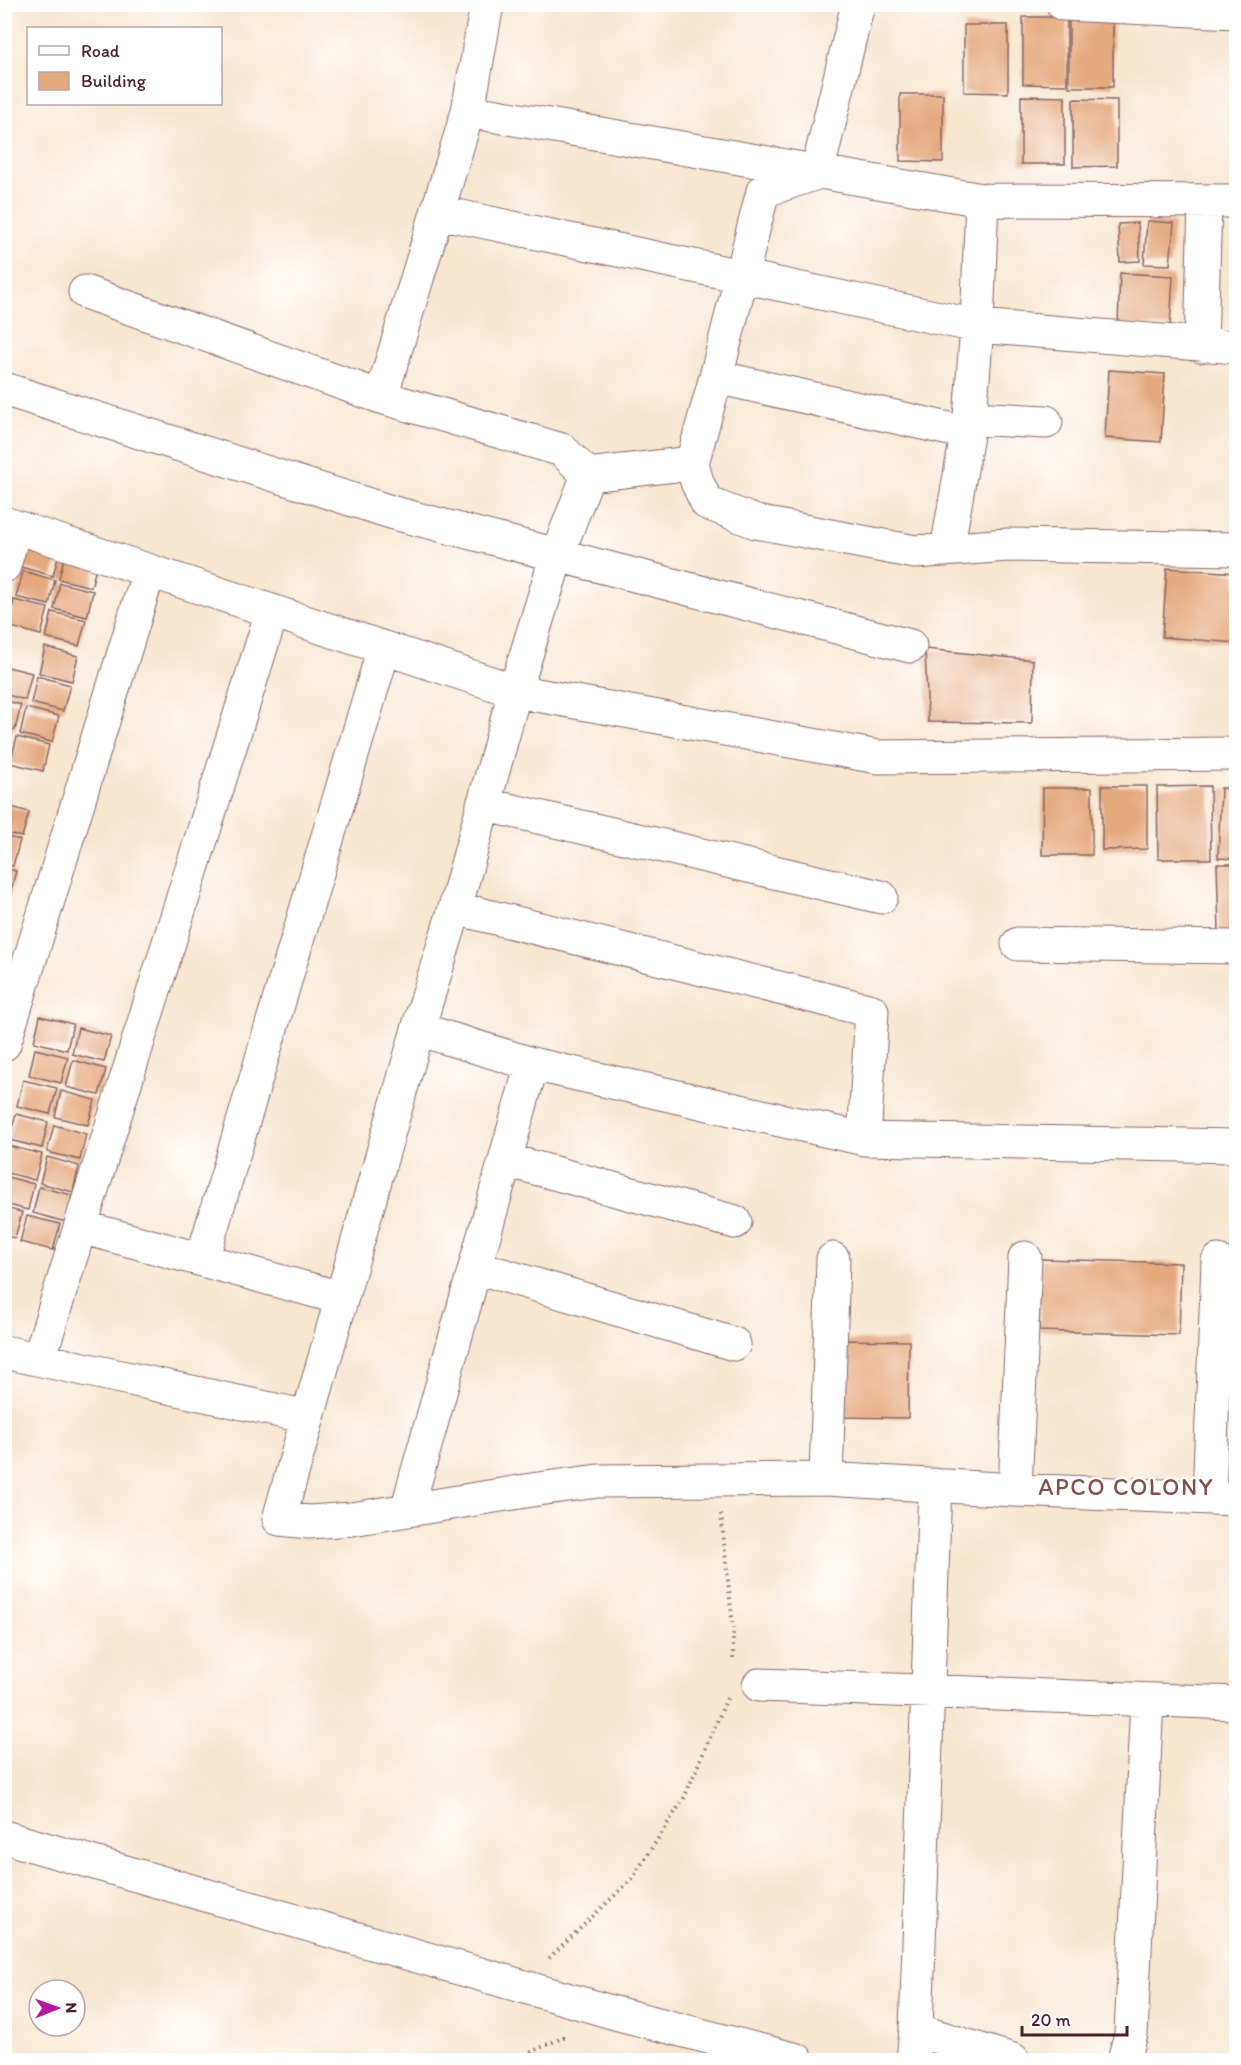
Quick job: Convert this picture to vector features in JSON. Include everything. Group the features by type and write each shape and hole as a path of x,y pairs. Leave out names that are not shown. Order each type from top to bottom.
{"street":[{"path":"381,397 468,111 488,4"},
{"path":"818,173 858,4"},
{"path":"1063,4 1236,12"},
{"path":"468,111 982,200 1221,201 1201,346"},
{"path":"818,173 763,190 717,377 692,463 697,482 707,502 756,522 915,552 1008,545 1236,549"},
{"path":"946,550 968,425 977,326 982,200"},
{"path":"438,212 977,326 1201,346 1236,347"},
{"path":"85,292 381,397 562,450 588,474 692,463"},
{"path":"717,377 968,425 1046,423"},
{"path":"4,388 394,513 910,646"},
{"path":"588,474 557,555 515,691 279,1519 309,1522 351,1520 598,1481 826,1479 1223,1499 1218,1261"},
{"path":"4,566 10,525 515,691 878,757 1236,754"},
{"path":"4,1044 149,571"},
{"path":"39,1359 272,612"},
{"path":"202,1260 384,648"},
{"path":"483,804 881,897"},
{"path":"455,908 872,1011 864,1139"},
{"path":"1018,944 1236,947"},
{"path":"418,1029 532,1064 864,1139 1236,1146"},
{"path":"407,1510 532,1064"},
{"path":"506,1160 735,1222"},
{"path":"81,1227 341,1298"},
{"path":"826,1479 834,1258"},
{"path":"1015,1490 1025,1258"},
{"path":"476,1267 734,1344"},
{"path":"4,1352 308,1416"},
{"path":"935,1485 914,2045 1013,2061"},
{"path":"759,1685 1236,1703"},
{"path":"1124,2061 1131,2034 1147,1700"},
{"path":"4,1837 520,1985 708,2049 797,2061"}],"path":[{"path":"717,1480 733,1628 733,1662"},
{"path":"520,1985 632,1879 684,1798 728,1696"}],"building":[{"path":"1023,17 1067,17 1067,85 1023,84"},
{"path":"1113,19 1113,87 1069,87 1069,20"},
{"path":"964,25 1008,25 1008,93 964,92"},
{"path":"900,94 943,94 943,162 900,161"},
{"path":"1021,96 1065,97 1065,164 1021,164"},
{"path":"1073,99 1117,100 1117,166 1073,167"},
{"path":"1147,221 1174,223 1170,265 1144,264"},
{"path":"1138,223 1140,261 1120,262 1118,224"},
{"path":"1120,273 1173,276 1170,327 1118,324"},
{"path":"1109,370 1165,374 1161,442 1105,438"},
{"path":"27,541 60,550 53,576 21,567"},
{"path":"65,553 98,561 91,587 59,579"},
{"path":"1167,568 1236,573 1236,643 1162,637"},
{"path":"23,571 55,580 49,605 16,597"},
{"path":"60,583 93,591 87,617 54,609"},
{"path":"14,600 48,608 41,635 8,626"},
{"path":"52,612 86,620 79,646 46,638"},
{"path":"45,647 78,656 72,681 39,673"},
{"path":"925,649 1033,660 1032,723 928,722"},
{"path":"4,666 32,673 25,700 4,694"},
{"path":"37,676 70,685 63,711 31,703"},
{"path":"4,700 21,705 15,730 4,728"},
{"path":"26,708 59,716 52,742 20,734"},
{"path":"5,731 12,733 5,758"},
{"path":"17,737 49,745 43,771 10,763"},
{"path":"1102,786 1147,786 1147,849 1102,850"},
{"path":"1210,786 1211,859 1158,859 1157,787"},
{"path":"1043,788 1092,788 1092,855 1042,855"},
{"path":"1221,788 1236,789 1236,859 1218,858"},
{"path":"4,805 29,812 22,837 4,833"},
{"path":"4,836 20,840 13,866 4,864"},
{"path":"1217,864 1236,864 1236,931 1219,932"},
{"path":"4,868 16,871 9,897 4,895"},
{"path":"40,1016 73,1024 67,1050 34,1042"},
{"path":"78,1028 111,1036 104,1062 72,1054"},
{"path":"35,1049 68,1057 61,1083 29,1075"},
{"path":"73,1060 106,1069 99,1095 66,1087"},
{"path":"23,1080 57,1088 50,1114 17,1106"},
{"path":"61,1091 95,1100 88,1125 55,1117"},
{"path":"16,1114 48,1122 42,1148 9,1140"},
{"path":"54,1125 86,1134 80,1160 47,1152"},
{"path":"9,1146 42,1154 35,1180 4,1172"},
{"path":"47,1157 79,1166 73,1192 40,1183"},
{"path":"4,1176 34,1184 28,1210 4,1204"},
{"path":"39,1187 72,1195 66,1222 33,1213"},
{"path":"4,1208 22,1212 15,1238 4,1236"},
{"path":"27,1216 60,1224 53,1250 20,1242"},
{"path":"1041,1259 1181,1263 1179,1335 1039,1331"},
{"path":"841,1340 909,1341 908,1418 840,1417"}],"district":[{"name":"APCO COLONY","path":"1126,1487"}]}
